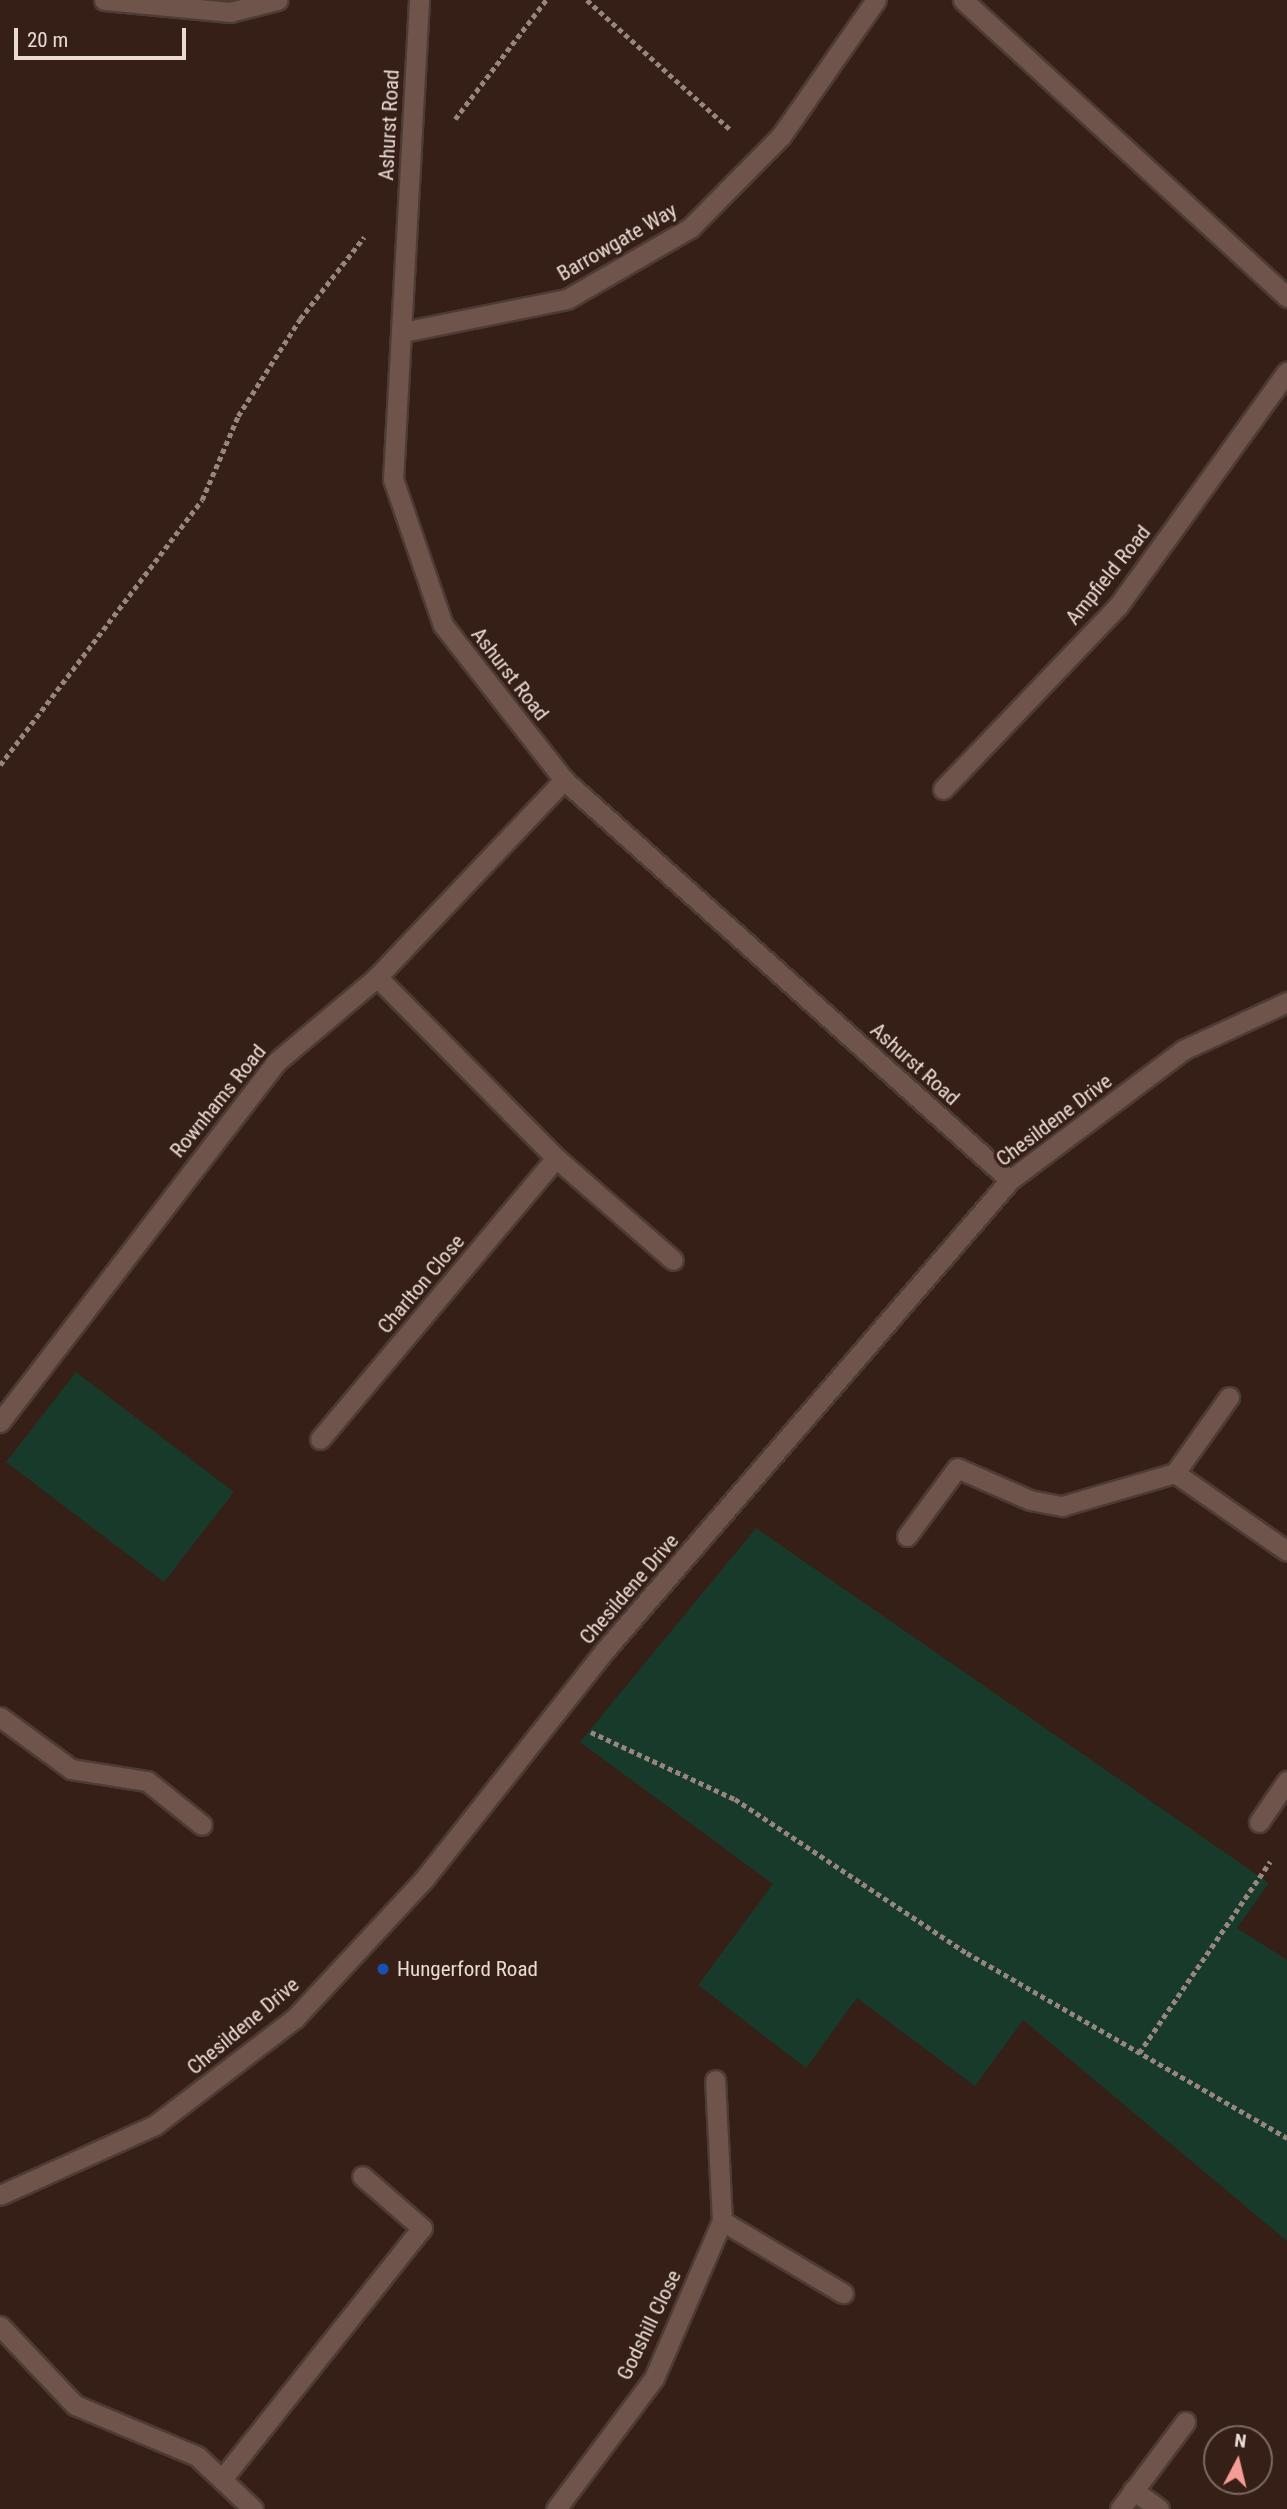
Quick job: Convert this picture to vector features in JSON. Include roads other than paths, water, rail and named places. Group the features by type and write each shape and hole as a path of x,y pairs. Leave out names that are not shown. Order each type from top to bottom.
{"street":[{"path":"104,0 230,12 278,0"},
{"name":"Ashurst Road","path":"419,0 393,479 443,625 564,780 1010,1180"},
{"name":"Barrowgate Way","path":"403,332 567,299 690,228 760,157 876,0"},
{"path":"963,0 1287,297"},
{"name":"Ampfield Road","path":"943,789 1118,606 1287,372"},
{"name":"Rownhams Road","path":"0,1422 275,1063 377,977 564,780"},
{"path":"377,977 556,1158 673,1260"},
{"name":"Chesildene Drive","path":"0,2195 155,2124 295,2018 425,1878 552,1717 1010,1180 1183,1050 1287,1002"},
{"name":"Charlton Close","path":"320,1440 556,1158"},
{"path":"907,1535 957,1468 1030,1500 1062,1506 1175,1474 1229,1396"},
{"path":"1175,1474 1287,1551"},
{"path":"0,1717 71,1769 147,1781 202,1825"},
{"path":"1259,1822 1287,1781"},
{"name":"Godshill Close","path":"556,2509 654,2378 722,2221 715,2080"},
{"path":"222,2479 422,2228 362,2176"},
{"path":"722,2221 843,2292"},
{"path":"0,2326 75,2405 197,2456 253,2509"},
{"path":"1120,2509 1185,2422"},
{"path":"1133,2490 1159,2509"}],"place":[{"name":"Hungerford Road","path":"383,1969"}]}
